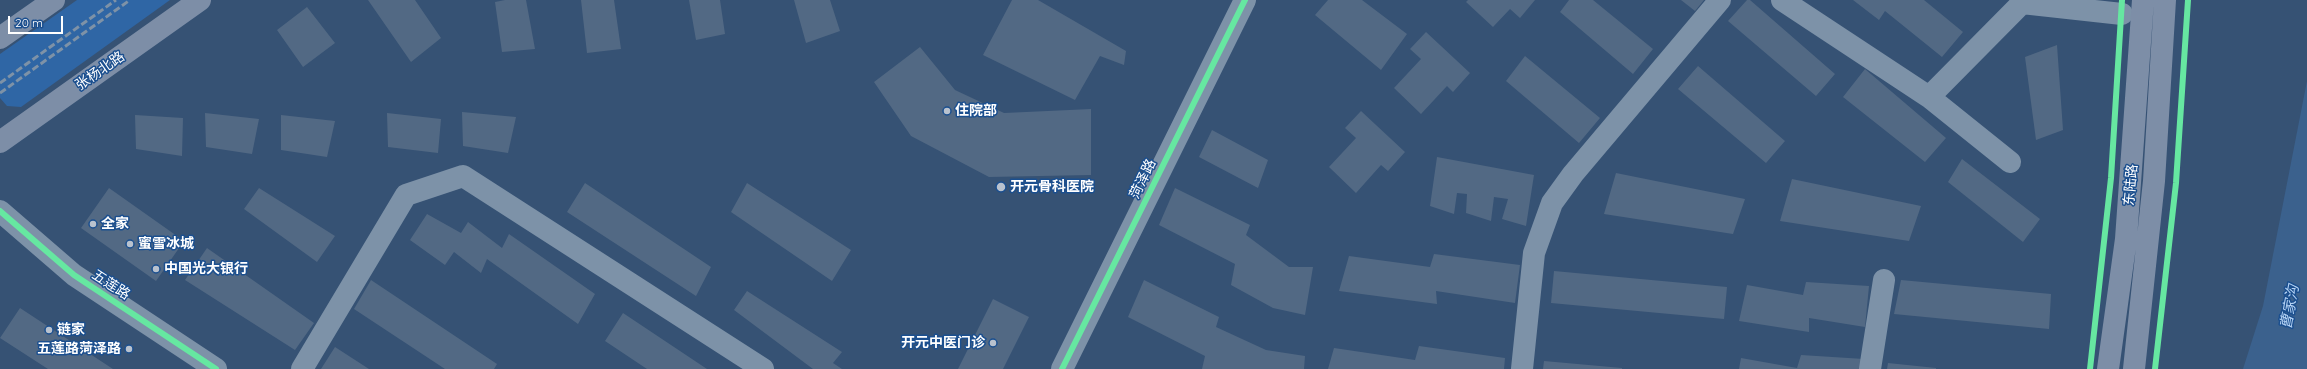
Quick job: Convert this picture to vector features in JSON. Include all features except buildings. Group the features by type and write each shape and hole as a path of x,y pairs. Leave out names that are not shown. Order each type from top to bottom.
{"main road":[{"path":"0,38 54,0"},
{"name":"张杨北路","path":"0,142 200,0"},
{"name":"东陆路","path":"2108,369 2126,239 2143,0"},
{"name":"东陆路","path":"2134,369 2154,181 2165,0"}],"street":[{"name":"菏泽路","path":"1062,369 1245,0"},
{"path":"1522,369 1534,253 1552,203 1573,174 1720,0"},
{"path":"1782,0 1929,97 2010,162"},
{"path":"1929,97 2022,3 2122,14"},
{"path":"302,369 406,195 463,176 763,369"},
{"name":"五莲路","path":"0,211 74,275 216,369"},
{"path":"1870,369 1884,280"}],"shaded area":[{"path":"77,0 170,0 21,107 7,106 0,98 0,54"}],"water":[{"name":"曹家沟","path":"2307,81 2307,369 2243,369 2263,306"}],"railway":[{"path":"0,83 116,0"},
{"path":"0,93 130,0"}],"cycle path":[{"path":"1062,369 1245,0"},
{"path":"2090,369 2111,178 2122,0"},
{"path":"2155,369 2176,183 2188,0"},
{"path":"0,211 74,275 216,369"}],"place":[{"name":"住院部","path":"947,111"},
{"name":"开元骨科医院","path":"1001,187"},
{"name":"全家","path":"93,224"},
{"name":"蜜雪冰城","path":"130,244"},
{"name":"中国光大银行","path":"156,269"},
{"name":"链家","path":"49,330"},
{"name":"开元中医门诊","path":"993,343"},
{"name":"五莲路菏泽路","path":"129,349"}]}
